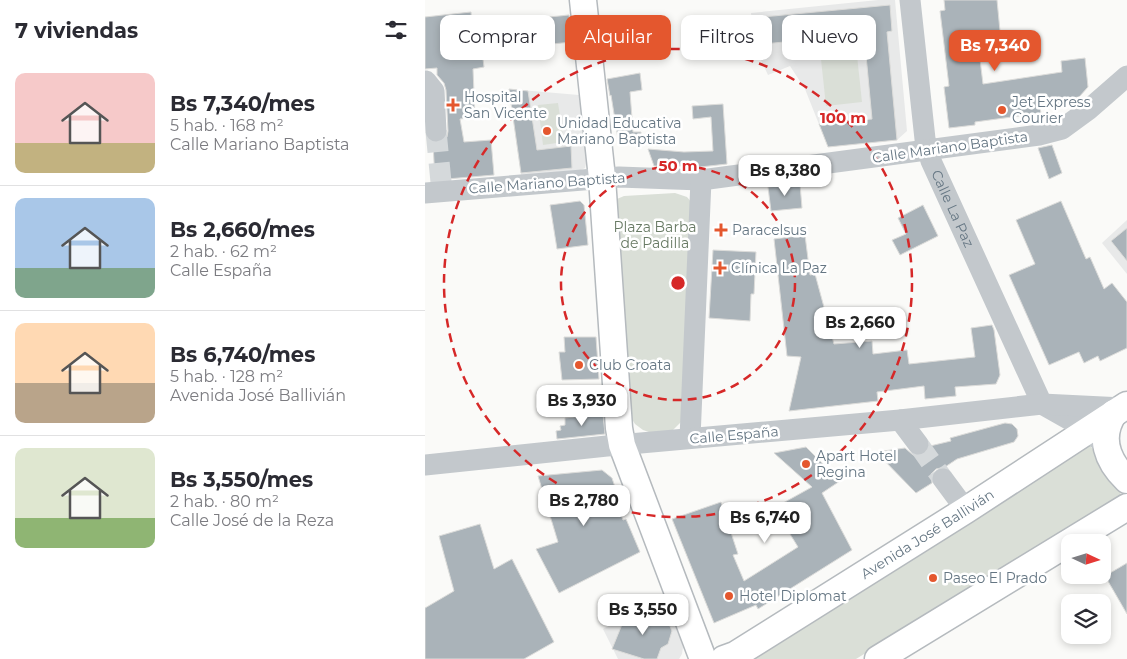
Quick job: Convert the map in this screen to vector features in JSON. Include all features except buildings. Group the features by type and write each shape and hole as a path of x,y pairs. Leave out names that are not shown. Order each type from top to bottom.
{"main road":[{"path":"583,0 602,178 619,428 622,445 703,659"},
{"path":"1123,407 1106,429 1105,437 1106,449 1114,465 1127,480"},
{"name":"Avenida José Ballivián","path":"724,659 735,655 965,510 1123,407"},
{"path":"878,659 1127,507"}],"street":[{"name":"Calle La Paz","path":"910,0 927,151 1042,404"},
{"name":"Calle Mariano Baptista","path":"436,189 602,178 654,177 701,180 1039,135 1062,129 1088,110 1127,76"},
{"path":"426,80 434,91 437,131"},
{"path":"690,438 701,180"},
{"path":"1042,404 1123,407"},
{"path":"1042,404 1088,430 1106,449"},
{"name":"Calle España","path":"425,465 690,438 899,420 1042,404"},
{"path":"899,420 918,444"},
{"path":"943,479 965,510"}],"shaded area":[{"path":"878,0 895,0 907,131 897,140 828,147 805,89 790,66 768,75 761,60 772,60 772,15 751,15 751,13"},
{"path":"509,89 579,95 587,160 585,168 581,170 521,175"},
{"path":"1127,220 1127,274 1102,243"},
{"path":"662,596 683,647 679,659 618,659 603,629"}],"green space":[{"path":"821,60 858,60 862,102 826,106"},
{"path":"558,103 564,142 543,145 538,105"},
{"name":"Plaza Barba de Padilla","path":"675,193 687,197 692,203 681,422 673,430 652,433 643,430 635,424 630,416 614,205 617,199 624,196"},
{"name":"Paseo El Prado","path":"1087,445 1090,445 1121,492 1120,496 856,659 749,659"}],"tunnel":[{"path":"436,131 441,182"},
{"path":"918,444 943,479"}],"place":[{"name":"Hospital San Vicente","path":"453,105"},
{"name":"Jet Express Courier","path":"1002,110"},
{"name":"Unidad Educativa Mariano Baptista","path":"547,131"},
{"name":"Paracelsus","path":"721,230"},
{"name":"Clínica La Paz","path":"720,268"},
{"name":"Club Croata","path":"579,365"},
{"name":"Apart Hotel Regina","path":"806,464"},
{"name":"Paseo El Prado","path":"933,578"},
{"name":"Hotel Diplomat","path":"729,596"}]}
